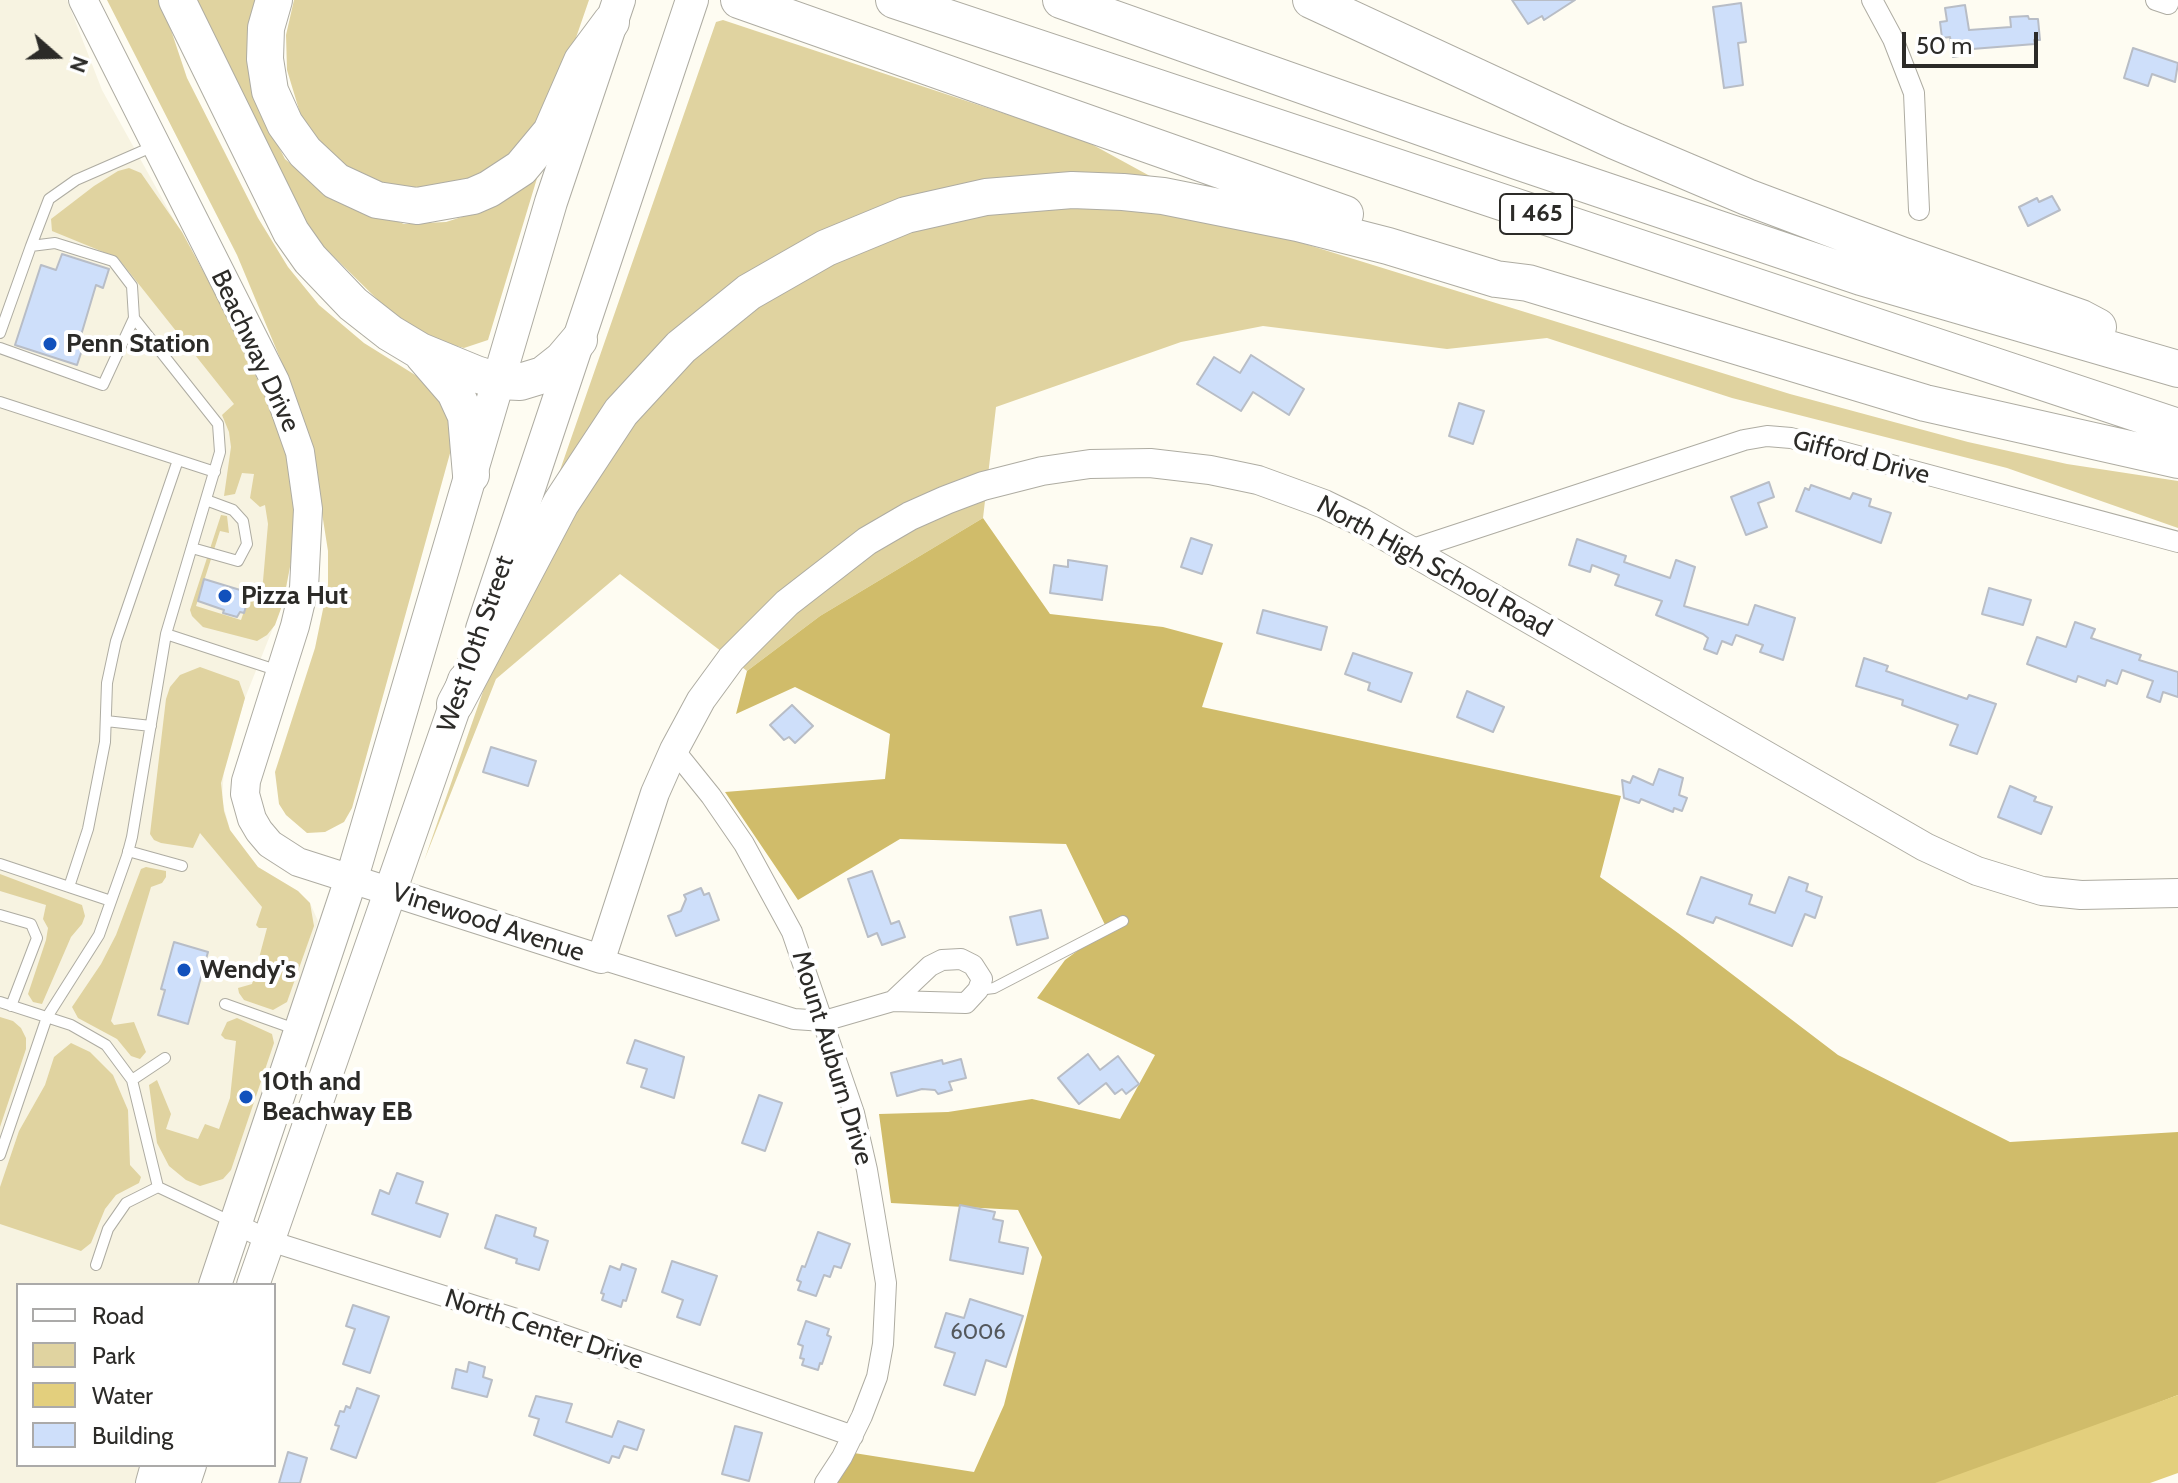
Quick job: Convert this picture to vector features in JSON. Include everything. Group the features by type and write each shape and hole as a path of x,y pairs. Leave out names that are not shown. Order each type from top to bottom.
{"highway":[{"path":"177,0 272,197 310,259 353,304 390,333 420,351 498,381 520,382 543,375 562,360 579,340"},
{"path":"274,0 266,28 265,59 270,91 285,124 305,152 336,181 377,200 417,206 473,196 521,168 551,132 582,61 615,11"},
{"path":"739,0 1500,267 1528,283"},
{"name":"I 465","path":"894,0 2178,427"},
{"name":"I 465","path":"1061,0 1502,156 1861,277 2178,368"},
{"path":"1311,0 1601,134 1747,197 1850,237 2081,318 2178,368"},
{"path":"455,704 561,503 621,412 651,376 709,322 788,267 906,215 986,197 1072,190 1123,192 1163,196 1298,223 1496,279 1528,283 1925,403 2178,460"},
{"path":"420,351 462,404 469,427 471,475"}],"main road":[{"name":"West 10th Street","path":"216,1283 300,1031 372,886 455,704 692,0"},
{"name":"West 10th Street","path":"254,1283 270,1241 372,886 471,475 551,202 615,11"}],"street":[{"name":"Beachway Drive","path":"83,0 282,396 300,452 308,509 307,568 300,606 246,781 247,805 259,831 283,854 313,868 372,886"},
{"path":"1872,0 1893,39 1914,93 1919,210"},
{"name":"Gifford Drive","path":"1410,550 1744,440 1767,436 1791,438 2178,542"},
{"name":"North High School Road","path":"601,959 655,793 674,750 701,700 731,659 787,603 867,541 946,500 1012,478 1071,467 1120,463 1219,471 1267,483 1324,504 1410,550 1925,847 1977,871 2042,891 2081,895 2178,893"},
{"name":"Mount Auburn Drive","path":"674,750 721,809 770,887 798,947 857,1127 877,1218 886,1283 885,1327 877,1377 853,1436 825,1483"},
{"name":"Vinewood Avenue","path":"372,886 601,959"},
{"path":"601,959 794,1019 824,1021 893,1001 966,1003 978,990 982,979 973,965 961,959 942,960 930,966 893,1001"},
{"name":"North Center Drive","path":"236,1224 270,1241 529,1323 853,1436"}],"lane":[{"path":"0,333 49,199 76,180 156,145"},
{"path":"0,348 103,385 134,318 132,286 113,261 55,243 31,246"},
{"path":"0,1155 47,1017 99,935 128,851 166,634 220,452 218,424 134,318"},
{"path":"0,402 215,472"},
{"path":"69,887 88,829 105,742 107,683 116,641 178,460"},
{"path":"192,548 238,561 247,544 243,521 233,510 206,500"},
{"path":"166,634 281,672"},
{"path":"106,721 151,726"},
{"path":"128,851 182,866"},
{"path":"0,864 111,901"},
{"path":"0,915 31,924 37,938 11,1006"},
{"path":"978,990 994,988 1123,921"},
{"path":"0,1002 71,1025 106,1045 132,1080 158,1187"},
{"path":"225,1004 300,1031"},
{"path":"132,1080 165,1058"},
{"path":"158,1187 236,1224"},
{"path":"96,1265 108,1229 126,1203 158,1187"}],"shaded area":[{"path":"0,0 67,0 102,90 230,321 295,541 283,603 245,698 224,768 222,800 230,830 239,844 258,867 298,891 310,903 318,921 206,1283 16,1283 16,1467 141,1467 135,1483 0,1483"},
{"path":"983,518 1050,614 1163,627 1223,643 1202,707 1621,796 1600,877 1838,1055 2010,1142 2178,1132 2178,1395 1951,1483 830,1483 854,1453 974,1472 1004,1405 1042,1257 1018,1210 891,1203 879,1114 948,1112 1032,1099 1120,1119 1155,1055 1037,998 1065,960 1107,929 1066,844 900,839 798,900 725,792 885,779 890,734 795,687 736,714 747,671 820,616"}],"green space":[{"path":"107,0 161,0 187,78 258,218 288,267 319,305 364,343 436,388 457,428 352,808 344,822 325,832 307,833 286,815 279,804 275,772 315,648 328,585 328,551 312,450 295,394 237,255"},
{"path":"197,0 258,0 260,110 285,159 320,188 404,224 446,222 493,207 527,182 541,165 488,340 464,348 427,338 384,306 312,235"},
{"path":"294,0 589,0 550,113 508,156 479,178 427,190 381,184 353,174 320,152 300,113 287,70 286,35"},
{"path":"723,20 1084,140 1234,222 1790,394 1968,442 2067,464 2178,481 2178,528 2007,468 1732,398 1547,338 1447,349 1263,326 1181,342 996,407 983,518 820,616 747,671 620,574 496,679 424,861 716,22"},
{"path":"129,168 141,173 182,232 230,321 284,436 297,509 295,541 283,603 275,625 257,641 203,627 190,610 221,515 227,516 229,533 220,531 196,606 241,620 253,585 262,586 268,524 265,505 260,507 250,498 254,474 242,473 235,494 224,496 231,447 222,415 234,404 118,258 52,231 51,219 94,186"},
{"path":"200,667 239,681 245,698 221,783 230,830 258,867 298,891 310,903 314,926 287,1002 273,1010 244,1000 238,988 252,984 267,928 256,925 262,907 200,833 193,848 161,843 150,834 166,699 170,687 180,675"},
{"path":"141,869 166,871 166,877 162,883 151,887 111,1021 114,1025 134,1022 146,1052 140,1059 131,1056 117,1039 78,1018 72,1007 101,964 116,935"},
{"path":"0,874 82,905 85,916 82,924 71,937 42,1004 33,1002 28,994 46,940 48,928 43,919 46,905 0,891"},
{"path":"0,1017 13,1021 21,1028 26,1038 26,1049 0,1127"},
{"path":"237,1018 272,1034 274,1043 231,1170 223,1179 200,1186 186,1180 169,1166 157,1143 149,1085 157,1080 171,1114 166,1129 198,1139 205,1124 219,1129 230,1098 236,1041 221,1035 227,1022"},
{"path":"71,1043 90,1052 113,1075 128,1110 130,1165 141,1177 139,1183 116,1195 105,1209 91,1243 81,1251 0,1224 0,1187 19,1131 45,1085 54,1057"}],"water":[{"path":"2178,1395 2178,1473 2150,1483 1935,1483"}],"building":[{"path":"1512,0 1575,0 1544,20 1542,16 1528,24"},
{"path":"1741,3 1746,42 1738,43 1743,85 1724,88 1713,7"},
{"path":"1965,5 1969,30 2011,27 2010,17 2028,16 2029,19 2038,19 2040,40 2034,40 2035,44 1972,49 1972,54 1953,57 1950,37 1942,38 1940,22 1947,21 1945,8"},
{"path":"2133,48 2178,63 2175,82 2152,74 2148,86 2124,78"},
{"path":"2052,196 2060,210 2028,226 2019,207 2037,198 2039,202"},
{"path":"62,254 109,269 103,288 96,285 79,342 84,344 77,365 15,345 41,265 56,270"},
{"path":"1251,355 1304,389 1289,415 1253,392 1241,411 1197,384 1214,357 1240,373"},
{"path":"1459,403 1484,411 1473,444 1449,436"},
{"path":"1769,482 1774,497 1758,503 1767,527 1746,535 1731,497"},
{"path":"1811,485 1850,499 1853,493 1871,499 1869,506 1891,513 1881,543 1796,511 1805,488 1809,490"},
{"path":"1191,538 1212,545 1202,574 1181,567"},
{"path":"1577,539 1626,556 1624,562 1670,578 1676,560 1695,567 1684,606 1748,625 1755,605 1795,618 1783,660 1760,652 1763,645 1736,635 1732,645 1722,641 1717,654 1704,649 1708,638 1703,634 1656,615 1662,601 1615,585 1619,575 1592,565 1590,572 1569,565"},
{"path":"1068,560 1107,566 1102,600 1050,593 1054,565 1068,567"},
{"name":"Pizza Hut","path":"204,579 250,593 244,613 240,612 237,617 198,601"},
{"path":"1989,588 2031,600 2023,625 1982,614"},
{"path":"1263,610 1327,627 1321,650 1257,633"},
{"path":"2075,622 2095,629 2091,638 2141,655 2139,660 2178,672 2178,697 2163,692 2160,702 2147,697 2153,681 2122,670 2117,684 2107,680 2105,686 2078,676 2076,682 2027,664 2037,637 2066,647"},
{"path":"1353,653 1412,673 1401,702 1368,690 1370,683 1345,674"},
{"path":"1864,658 1888,666 1886,671 1967,699 1969,695 1996,704 1977,754 1950,745 1958,725 1902,705 1903,700 1856,686"},
{"path":"1467,691 1504,707 1493,732 1457,717"},
{"path":"792,705 813,726 795,743 789,737 784,740 770,725"},
{"path":"491,747 536,761 528,786 483,772"},
{"path":"1659,769 1683,778 1679,795 1687,798 1682,811 1674,808 1673,812 1641,799 1639,803 1624,798 1622,780 1630,783 1633,776 1653,785"},
{"path":"2010,786 2036,797 2034,801 2052,807 2041,834 1998,817"},
{"path":"872,871 891,924 899,921 905,937 882,945 877,933 868,937 848,879"},
{"path":"1701,877 1752,895 1749,904 1775,913 1789,877 1808,884 1806,891 1822,897 1815,918 1805,914 1792,946 1716,917 1713,923 1687,914"},
{"path":"701,888 704,895 709,893 719,920 676,936 668,916 681,911 686,899 684,895"},
{"path":"1041,910 1048,938 1017,945 1010,917"},
{"name":"Wendy's","path":"174,942 208,952 188,1024 158,1015 165,990 161,989"},
{"path":"635,1040 684,1057 674,1098 641,1087 647,1069 627,1063"},
{"path":"1088,1054 1100,1070 1118,1056 1139,1084 1126,1094 1122,1089 1115,1094 1106,1083 1079,1104 1058,1078"},
{"path":"961,1059 966,1078 949,1082 952,1090 938,1094 935,1090 922,1089 897,1096 891,1073 942,1060 943,1064"},
{"path":"759,1095 782,1103 765,1151 742,1143"},
{"path":"397,1173 423,1182 416,1203 448,1214 440,1237 372,1214 380,1190 389,1194"},
{"path":"960,1205 995,1212 993,1219 1003,1221 999,1242 1028,1248 1023,1274 950,1260"},
{"path":"496,1215 536,1228 534,1236 548,1241 539,1270 485,1248"},
{"path":"818,1232 850,1244 841,1268 834,1266 830,1277 824,1275 816,1296 798,1290 801,1282 797,1280"},
{"path":"672,1261 717,1276 700,1325 677,1317 683,1300 662,1292"},
{"path":"622,1264 636,1269 626,1301 623,1300 621,1307 602,1300 604,1294 601,1293 610,1266 620,1270"},
{"path":"970,1299 1023,1316 1006,1367 986,1360 975,1395 944,1385 955,1353 935,1347 946,1313 964,1318"},
{"path":"353,1305 389,1317 370,1373 343,1364 355,1329 346,1326"},
{"path":"806,1321 829,1329 827,1335 831,1337 818,1370 802,1365 804,1359 800,1358 803,1346 798,1344"},
{"path":"469,1362 485,1367 483,1377 492,1380 487,1397 452,1388 456,1369 467,1372"},
{"path":"357,1388 379,1396 356,1458 331,1449 339,1426 335,1425 340,1411 344,1412 346,1406 350,1408"},
{"path":"536,1396 572,1404 566,1422 612,1437 618,1421 644,1430 637,1450 624,1446 619,1458 612,1456 609,1463 534,1435 539,1419 529,1416"},
{"path":"735,1426 762,1433 749,1481 722,1474"},
{"path":"288,1452 307,1458 300,1483 279,1483"}],"place":[{"name":"Penn Station","path":"50,344"},
{"name":"Pizza Hut","path":"225,596"},
{"name":"Wendy's","path":"184,970"},
{"name":"10th and Beachway EB","path":"246,1097"}]}
